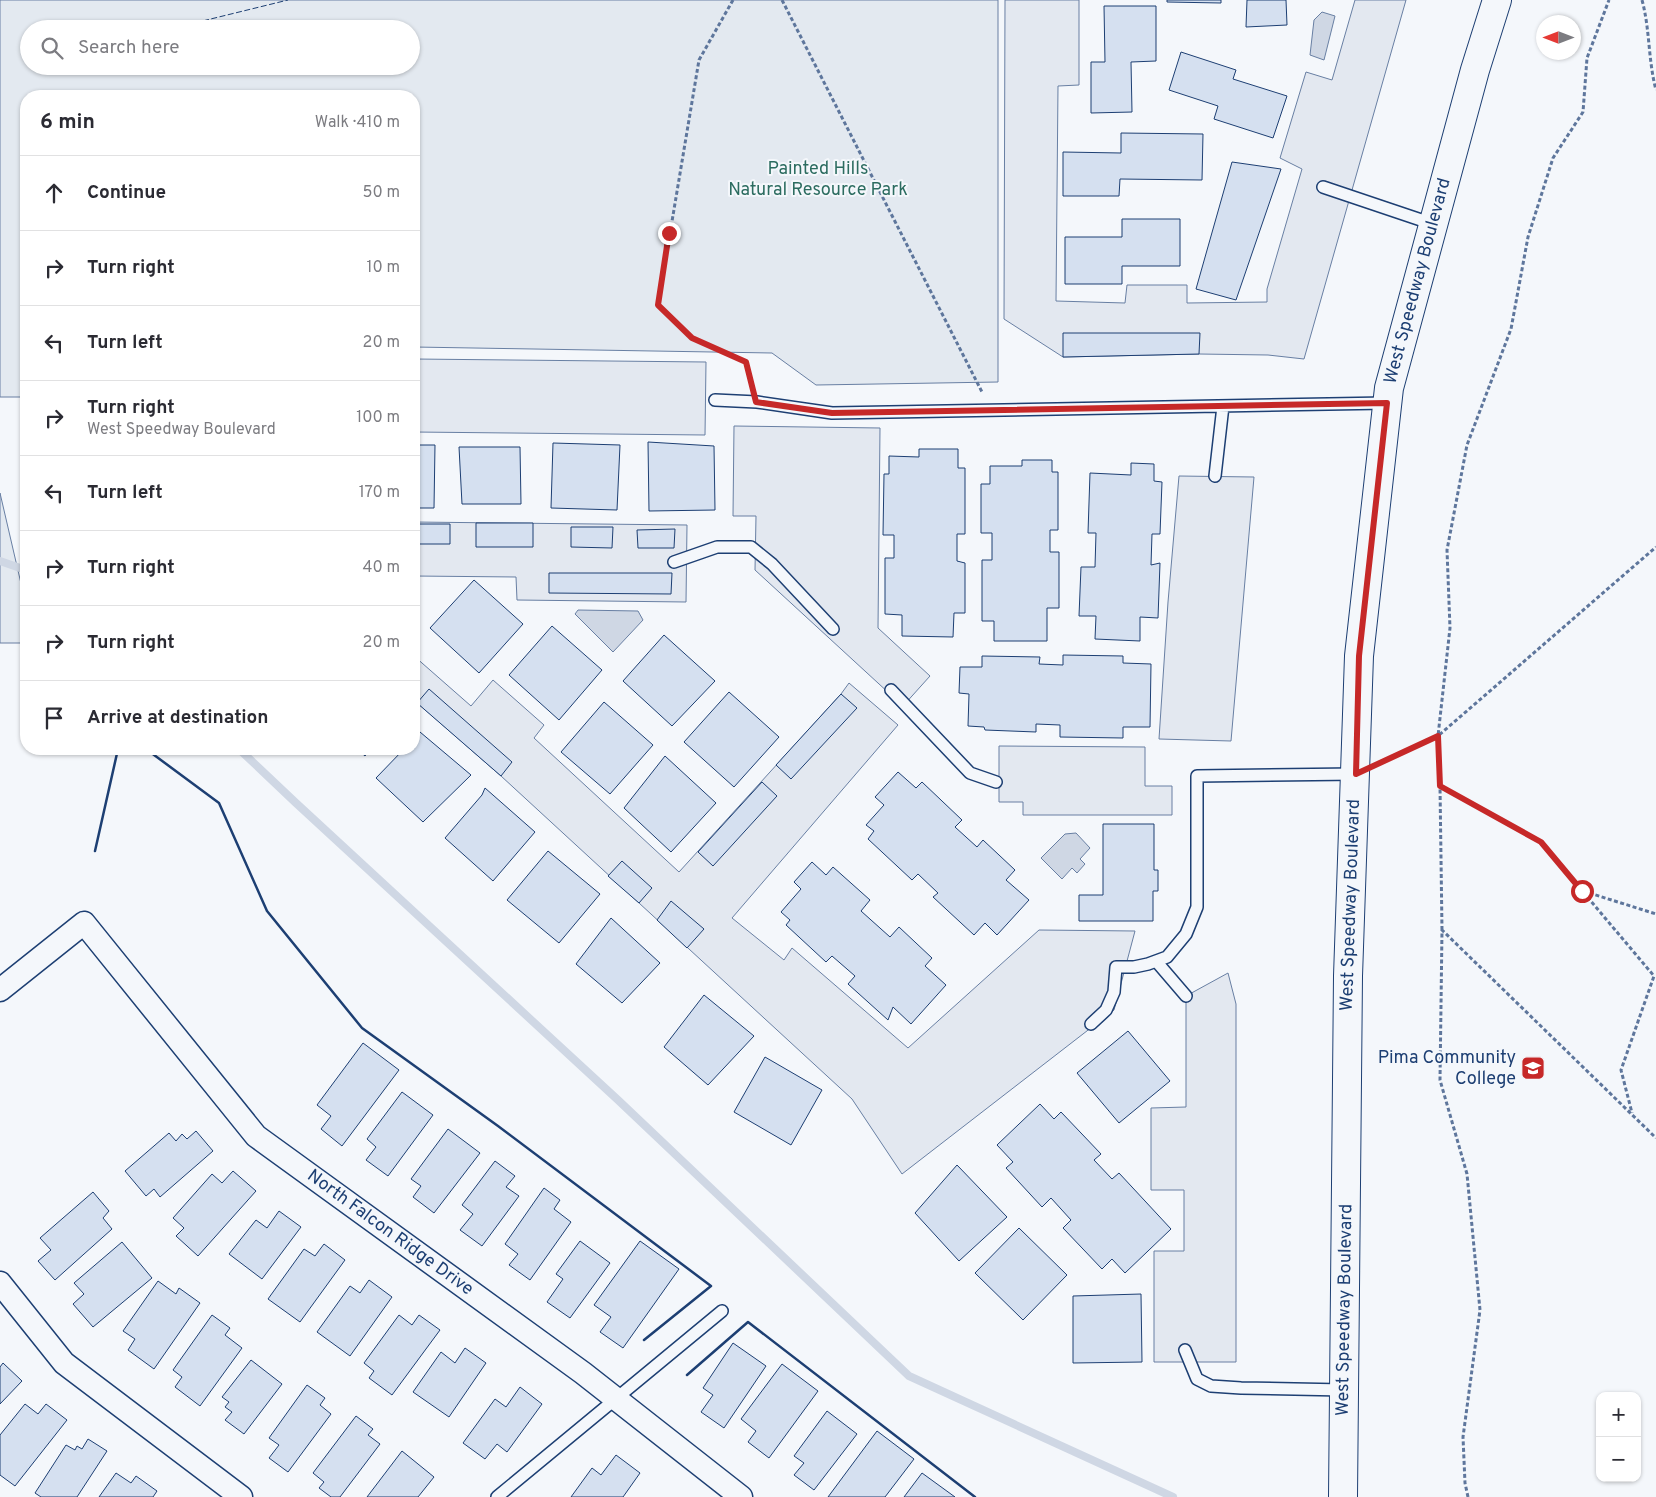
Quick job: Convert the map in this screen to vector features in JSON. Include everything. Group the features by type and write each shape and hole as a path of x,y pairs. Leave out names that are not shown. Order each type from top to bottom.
{"main road":[{"name":"West Speedway Boulevard","path":"1343,1497 1348,976 1359,656 1389,388 1475,70 1497,0"}],"street":[{"name":"North Falcon Ridge Drive","path":"0,990 84,923 256,1136 583,1373 741,1497"},
{"path":"0,1283 64,1363 241,1497"}],"lane":[{"path":"1323,187 1433,224"},
{"path":"715,400 756,402 832,413 1387,403"},
{"path":"1215,476 1223,406"},
{"path":"674,562 716,547 751,547 772,564 833,629"},
{"path":"891,690 970,773 996,782"},
{"path":"1091,1024 1106,1010 1114,992 1116,967 1134,967 1167,957 1186,934 1197,907 1197,776 1356,774"},
{"path":"1156,961 1186,996"},
{"path":"497,1497 722,1311"},
{"path":"1185,1350 1197,1379 1211,1386 1344,1390"}],"path":[{"path":"733,0 699,60 658,305 692,338 746,362 756,402"},
{"path":"782,0 991,410"},
{"path":"1468,1497 1465,1483 1463,1437 1480,1310 1467,1174 1440,1080 1442,930 1438,736 1450,628 1447,550 1467,445 1511,329 1528,237 1553,158 1582,112 1587,58 1608,0"},
{"path":"1642,0 1651,71 1656,90"},
{"path":"1356,774 1438,736 1656,547"},
{"path":"1440,786 1541,842 1655,976 1621,1070 1632,1115"},
{"path":"1582,891 1656,914"},
{"path":"1442,930 1656,1138"}],"green space":[{"name":"Painted Hills Natural Resource Park","path":"0,0 998,0 998,382 816,385 772,353 420,347 420,90 20,90 20,397 0,397"},
{"path":"0,493 20,579 20,643 0,643"}],"shaded area":[{"path":"1005,0 1079,0 1079,85 1058,86 1056,301 1125,303 1127,285 1187,285 1187,303 1267,302 1267,289 1302,169 1280,158 1306,72 1332,80 1355,0 1406,0 1304,359 1268,355 1199,354 1063,357 1004,319"},
{"path":"1322,12 1335,16 1324,60 1310,55 1314,20"},
{"path":"420,359 706,362 705,435 420,432"},
{"path":"734,426 880,428 878,628 930,676 903,706 755,570 756,516 733,516"},
{"path":"1179,476 1254,477 1231,741 1159,739"},
{"path":"420,522 687,525 686,602 517,600 516,577 420,576"},
{"path":"578,610 638,611 643,620 613,652 575,614"},
{"path":"420,661 471,706 493,680 544,725 534,738 679,872 849,683 898,725 732,918 784,960 792,948 908,1048 1039,930 1135,931 1114,1010 902,1174 852,1099 501,776 420,705"},
{"path":"999,746 1145,747 1145,786 1172,786 1172,815 1023,815 1023,802 999,802"},
{"path":"1076,833 1090,848 1080,859 1085,864 1077,873 1072,868 1062,879 1041,858 1065,834"},
{"path":"1228,973 1236,1004 1236,1362 1154,1362 1154,1251 1184,1251 1184,1190 1151,1190 1151,1108 1186,1107 1186,996"}],"building":[{"path":"1167,0 1221,0 1221,3 1167,2"},
{"path":"1247,0 1286,0 1287,25 1246,27"},
{"path":"1104,6 1156,6 1156,61 1131,62 1132,112 1091,113 1091,62 1105,62"},
{"path":"1181,52 1236,70 1233,79 1287,96 1273,138 1214,119 1218,106 1169,90"},
{"path":"1121,133 1203,134 1202,180 1120,179 1119,196 1063,196 1063,152 1121,153"},
{"path":"1232,162 1281,169 1236,300 1196,289"},
{"path":"1122,219 1180,219 1180,266 1122,266 1122,284 1065,284 1065,237 1122,237"},
{"path":"1063,333 1200,333 1199,354 1063,357"},
{"path":"648,442 714,446 715,510 649,511"},
{"path":"553,443 620,445 617,510 551,508"},
{"path":"420,445 435,445 434,508 420,508"},
{"path":"459,447 520,447 521,504 462,504"},
{"path":"919,449 958,449 958,468 965,468 965,534 957,534 957,561 965,563 965,613 954,613 953,637 902,636 902,615 885,614 885,558 894,558 894,535 883,535 884,474 889,474 889,456 919,457"},
{"path":"1022,460 1052,460 1052,472 1058,472 1058,530 1050,530 1050,552 1059,552 1059,608 1047,608 1047,641 994,641 994,621 982,621 982,560 992,560 992,533 981,533 981,484 990,484 990,466 1022,466"},
{"path":"1131,463 1154,464 1154,481 1162,482 1160,534 1152,534 1151,565 1160,563 1158,618 1140,617 1140,641 1095,639 1096,616 1079,616 1081,567 1095,567 1096,533 1088,533 1090,473 1131,475"},
{"path":"476,523 533,523 533,547 476,547"},
{"path":"420,524 450,524 450,544 420,544"},
{"path":"571,527 613,527 612,548 571,547"},
{"path":"675,529 674,548 638,548 637,530"},
{"path":"549,573 672,573 671,594 549,593"},
{"path":"474,580 523,624 479,673 430,628"},
{"path":"552,626 602,670 559,720 509,675"},
{"path":"664,635 715,681 672,726 623,681"},
{"path":"1063,655 1123,656 1123,663 1151,664 1150,727 1123,727 1123,738 1060,737 1060,725 1036,724 1036,732 985,730 984,727 968,726 969,694 959,693 960,667 982,667 982,656 1040,657 1039,664 1063,665"},
{"path":"429,689 512,762 501,776 420,706 420,700"},
{"path":"729,692 779,737 734,787 684,742"},
{"path":"841,694 857,708 791,779 776,765"},
{"path":"604,702 653,745 610,794 561,752"},
{"path":"420,732 471,775 423,822 376,778 398,755 420,755"},
{"path":"665,756 716,803 671,852 624,808"},
{"path":"898,772 916,788 922,782 962,820 955,827 977,847 983,840 1015,870 1006,880 1029,900 997,935 985,923 974,935 933,897 938,893 918,874 912,880 868,839 874,831 866,825 884,805 875,797"},
{"path":"762,782 777,796 713,866 698,852"},
{"path":"485,788 535,832 493,881 445,838 482,795"},
{"path":"1103,824 1154,824 1154,870 1158,870 1158,891 1153,891 1153,921 1079,921 1079,895 1103,895"},
{"path":"548,851 600,894 559,943 507,900"},
{"path":"622,861 652,888 639,903 608,876"},
{"path":"812,862 826,875 833,867 870,900 861,911 890,937 899,927 932,958 925,966 946,985 911,1024 893,1007 888,1020 848,984 855,976 832,956 826,962 786,925 790,920 781,912 801,889 794,882"},
{"path":"671,901 704,929 687,948 657,920"},
{"path":"611,918 660,963 622,1003 576,964"},
{"path":"704,995 754,1036 708,1085 664,1047"},
{"path":"1128,1031 1170,1081 1119,1123 1077,1073"},
{"path":"363,1043 399,1070 342,1146 321,1129 331,1116 317,1105"},
{"path":"765,1057 822,1090 791,1145 734,1112"},
{"path":"402,1092 433,1115 388,1176 366,1160 376,1147 367,1139"},
{"path":"1040,1104 1054,1119 1061,1112 1101,1154 1094,1160 1112,1179 1119,1173 1171,1229 1125,1273 1112,1259 1102,1269 1063,1228 1071,1220 1051,1198 1042,1207 1006,1168 1013,1162 997,1145"},
{"path":"448,1129 480,1153 434,1213 413,1197 421,1186 411,1179"},
{"path":"196,1131 213,1151 160,1197 154,1189 146,1196 125,1171 169,1133 176,1141 182,1134 187,1139"},
{"path":"495,1161 515,1176 506,1187 519,1196 482,1246 460,1230 473,1214 462,1205"},
{"path":"957,1165 1007,1217 959,1261 915,1213"},
{"path":"233,1171 256,1191 198,1256 176,1236 184,1228 173,1218 212,1174 222,1183"},
{"path":"544,1188 560,1200 554,1209 571,1222 530,1280 509,1265 518,1254 505,1244"},
{"path":"93,1192 109,1211 103,1218 112,1229 55,1280 38,1261 51,1250 40,1238"},
{"path":"279,1211 301,1227 262,1279 229,1254 256,1220 267,1228"},
{"path":"1019,1228 1067,1275 1023,1320 975,1273"},
{"path":"580,1241 610,1263 570,1318 547,1302 563,1279 556,1274"},
{"path":"640,1241 679,1269 623,1348 600,1332 611,1317 594,1305"},
{"path":"122,1242 152,1278 93,1327 73,1304 84,1294 74,1283"},
{"path":"324,1244 345,1260 300,1322 268,1299 304,1249 315,1256"},
{"path":"369,1280 392,1297 350,1356 317,1332 350,1286 360,1293"},
{"path":"158,1281 176,1294 179,1288 200,1303 154,1369 128,1350 135,1339 123,1331"},
{"path":"1141,1294 1142,1362 1073,1363 1073,1296"},
{"path":"212,1315 230,1328 225,1335 242,1348 200,1406 175,1387 182,1377 173,1370"},
{"path":"399,1315 412,1325 419,1315 440,1330 392,1395 369,1378 374,1371 364,1363"},
{"path":"733,1343 766,1366 724,1428 701,1412 713,1395 703,1388"},
{"path":"465,1348 486,1363 449,1417 413,1392 441,1352 455,1363"},
{"path":"251,1360 282,1384 244,1434 225,1420 232,1412 225,1407 229,1402 222,1397"},
{"path":"3,1363 22,1381 0,1404 0,1367"},
{"path":"782,1364 818,1391 769,1458 748,1442 756,1431 741,1419"},
{"path":"307,1385 325,1398 320,1405 331,1414 288,1472 269,1458 279,1445 269,1438"},
{"path":"520,1387 542,1404 507,1452 497,1444 485,1459 463,1443 495,1399 506,1407"},
{"path":"25,1404 38,1414 46,1404 67,1420 15,1486 0,1475 0,1435"},
{"path":"827,1411 857,1434 814,1490 794,1475 804,1463 794,1456"},
{"path":"356,1416 373,1429 368,1435 380,1444 340,1497 331,1497 319,1488 324,1482 313,1473"},
{"path":"877,1431 914,1459 885,1497 828,1497"},
{"path":"88,1439 107,1451 77,1497 41,1497 35,1493 66,1445 75,1450 77,1446 82,1449"},
{"path":"402,1451 434,1477 418,1497 367,1497"},
{"path":"616,1455 640,1473 623,1497 571,1497 592,1468 601,1475"},
{"path":"116,1473 131,1483 136,1476 157,1491 153,1497 99,1497"},
{"path":"922,1473 955,1497 904,1497"}],"waterway":[{"path":"0,561 20,568"},
{"path":"245,755 618,1100 909,1376 1173,1497"}],"fence":[{"path":"207,20 288,0"}],"wall":[{"path":"95,851 117,755"},
{"path":"154,755 219,803 267,911 362,1028 498,1126 711,1286 644,1340"},
{"path":"687,1375 748,1322 975,1497"}],"place":[{"name":"Pima Community College","path":"1533,1068"}],"route":[{"path":"669,233 658,305 692,338 746,362 756,402 832,413 1387,403 1359,656 1356,774 1438,736 1440,786 1541,842 1582,891"}]}
